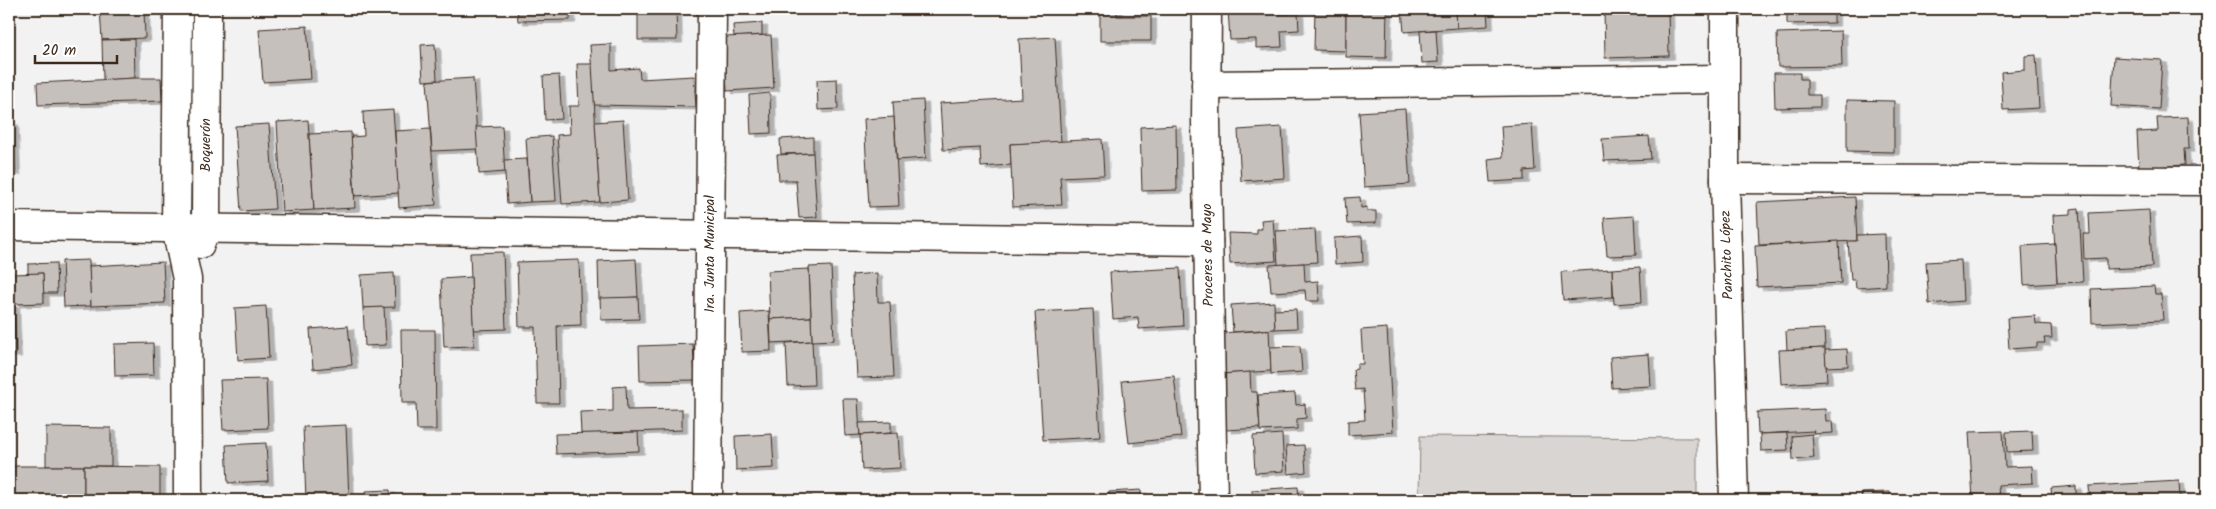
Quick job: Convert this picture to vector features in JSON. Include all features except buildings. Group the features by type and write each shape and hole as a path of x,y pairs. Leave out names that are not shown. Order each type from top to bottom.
{"street":[{"name":"Boquerón","path":"178,9 176,228 187,279 188,500"},
{"name":"Boquerón","path":"187,279 206,228 207,9"},
{"name":"1ra. Junta Municipal","path":"708,500 712,9"},
{"name":"Proceres de Mayo","path":"1206,9 1212,500"},
{"name":"Panchito López","path":"1725,9 1725,179 1734,500"},
{"path":"1206,84 1724,79"},
{"path":"1725,179 2207,181"},
{"path":"9,226 1208,241"}],"shaded area":[{"path":"1420,436 1697,438 1697,500 1419,500"}]}
